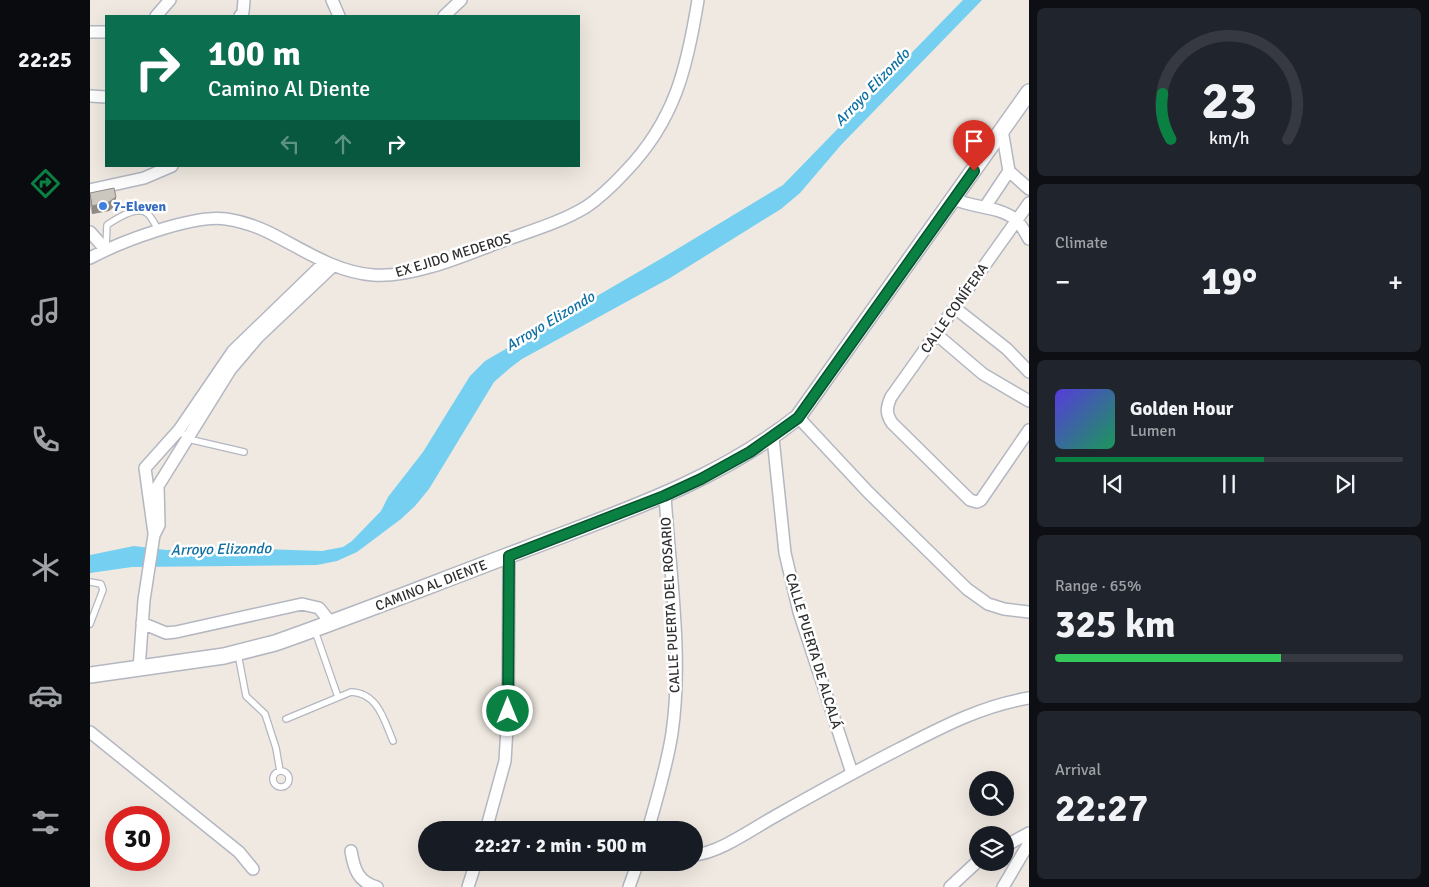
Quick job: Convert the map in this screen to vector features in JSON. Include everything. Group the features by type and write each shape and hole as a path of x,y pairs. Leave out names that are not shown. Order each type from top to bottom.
{"street":[{"path":"157,15 170,0"},
{"path":"244,0 244,15"},
{"path":"332,0 339,15"},
{"path":"445,15 461,0"},
{"name":"EX EJIDO MEDEROS","path":"90,258 106,250 189,222 226,219 268,232 346,271 374,275 397,275 494,244 578,210 598,197 642,154 664,121 679,90 688,59 698,0"},
{"path":"90,32 105,32"},
{"name":"CAMINO AL DIENTE","path":"90,675 139,669 238,652 275,643 664,496 738,460 798,418 1029,92"},
{"path":"90,96 105,97"},
{"path":"1002,130 1009,171 1029,189"},
{"path":"90,190 144,178 170,167"},
{"path":"985,207 1009,171"},
{"path":"954,198 968,205 985,207 1016,220 1029,239"},
{"name":"CALLE CONÍFERA","path":"1029,203 890,398 887,406 887,415 892,423 970,500 977,502 981,500 1029,430"},
{"path":"90,232 106,250"},
{"path":"139,669 146,584 158,524 158,486 184,435 255,334 329,264"},
{"path":"955,308 1007,349 1029,372"},
{"path":"936,334 983,374 1029,401"},
{"path":"798,418 868,492 967,589 988,604 1004,609 1029,612"},
{"path":"154,538 145,468 158,452 184,435"},
{"name":"CALLE PUERTA DE ALCALÁ","path":"772,438 785,553 799,612 852,773"},
{"path":"158,452 170,465"},
{"path":"146,484 158,486"},
{"name":"CALLE PUERTA DEL ROSARIO","path":"650,821 668,758 675,708 676,676 664,496"},
{"path":"488,821 505,760 508,711 509,556"},
{"path":"142,623 155,630 171,633 302,604 319,608 331,623"},
{"path":"703,853 723,845 852,773 953,721 982,709 1029,698"},
{"path":"90,732 239,852 253,869"},
{"path":"1014,841 1029,833"},
{"path":"1003,887 1029,843"},
{"path":"352,851 356,873 369,885 377,887"},
{"path":"950,887 969,869"},
{"path":"468,887 473,871"},
{"path":"629,887 635,871"}],"lane":[{"path":"106,250 107,225 134,212 141,210 148,214 159,231"},
{"path":"184,435 244,452"},
{"path":"90,582 101,584 103,590 90,624"},
{"path":"314,629 338,698"},
{"path":"238,652 246,696 265,714 276,748 280,771"},
{"path":"286,719 351,692 369,696 377,704 393,741"}],"water":[{"name":"Arroyo Elizondo","path":"963,0 982,0 841,145 800,193 781,209 670,278 522,359 494,382 429,489 401,519 357,552 337,561 317,565 132,567 90,573 90,555 134,546 166,550 232,548 322,551 343,547 352,541 381,511 388,497 423,452 470,376 485,361 783,185"}],"building":[{"path":"114,188 116,197 109,202 92,206 90,193"}],"place":[{"name":"7-Eleven","path":"103,206"}],"route":[{"path":"508,711 509,556 664,496 701,479 738,460 798,418 974,171"}]}
